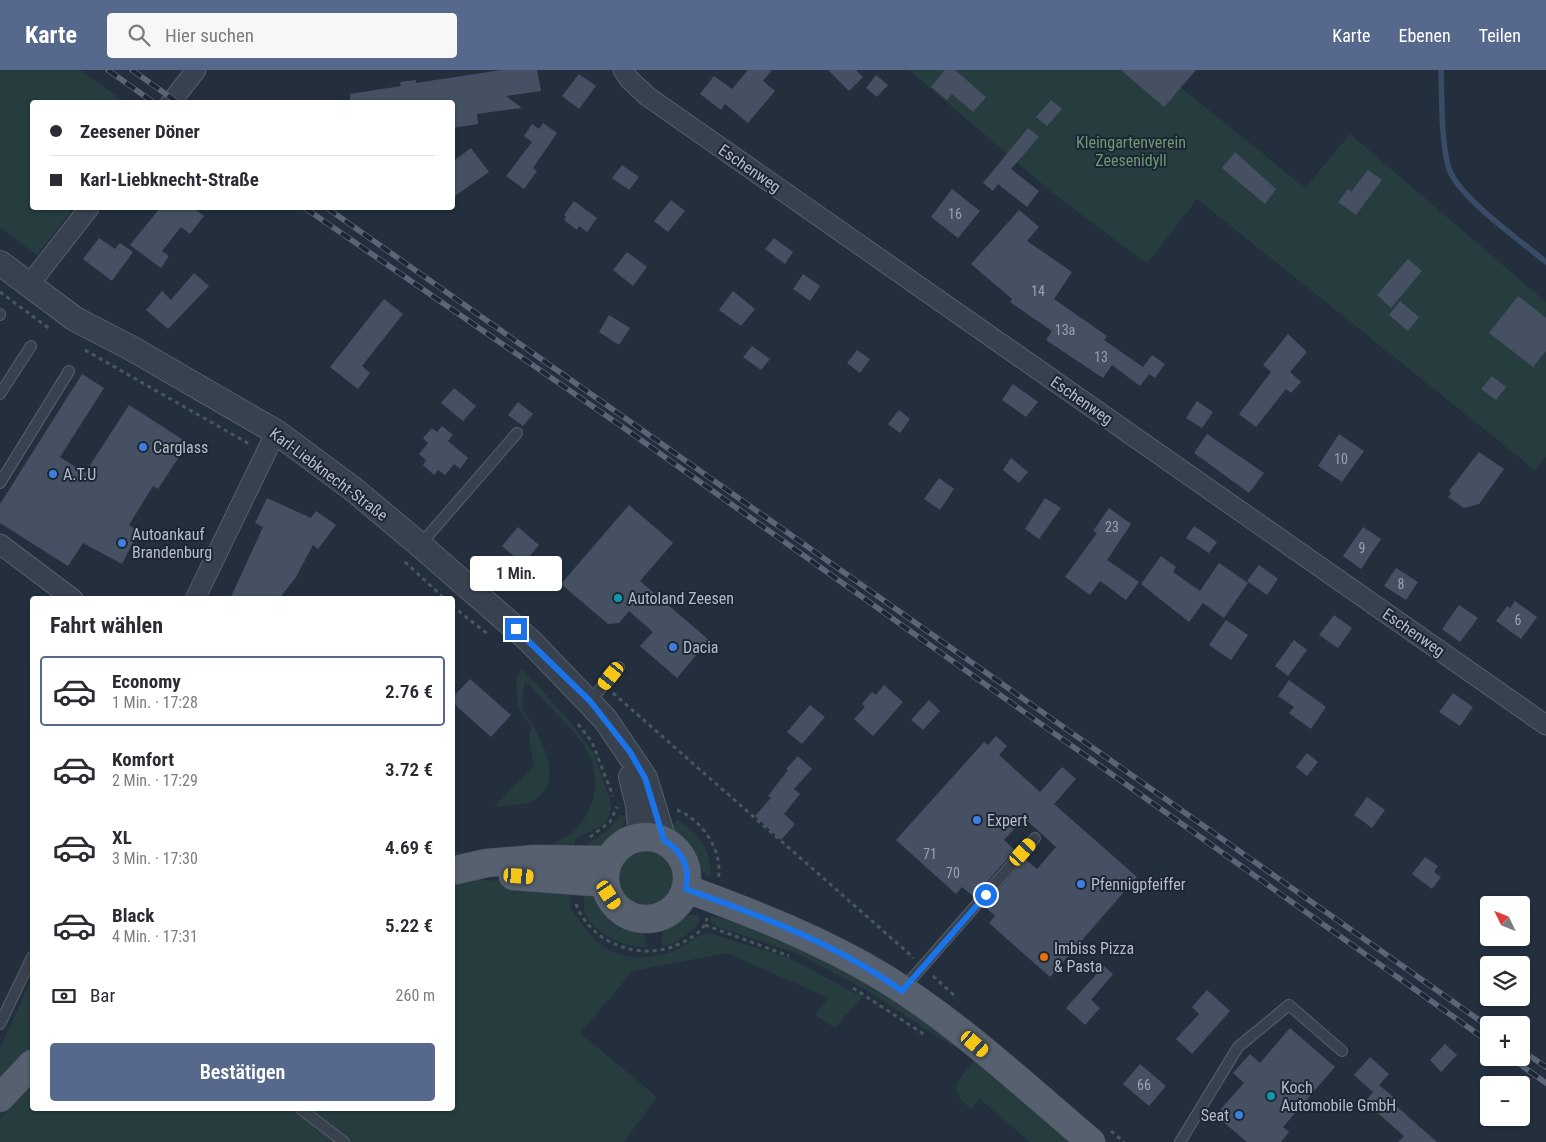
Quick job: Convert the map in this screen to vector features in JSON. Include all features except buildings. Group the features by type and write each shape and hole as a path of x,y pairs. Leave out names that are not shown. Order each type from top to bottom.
{"main road":[{"path":"652,838 674,846 684,861 688,878 681,900 673,910 662,916 644,919 625,914 616,906 609,895 607,872 617,849 628,841 652,838"},
{"path":"455,870 487,863 524,860 607,872"},
{"path":"686,889 808,936 887,980 972,1042 1091,1142"},
{"path":"0,1098 30,1066"}],"street":[{"path":"173,100 196,70"},
{"name":"Eschenweg","path":"623,70 629,79 647,96 1546,725"},
{"path":"29,285 87,210"},
{"name":"Karl-Liebknecht-Straße","path":"0,263 75,319 131,348 276,432 353,489 411,552 597,693 618,738 636,797 652,838"},
{"path":"195,596 264,453 276,432"},
{"path":"0,544 68,596"},
{"name":"Karl-Liebknecht-Straße","path":"618,738 645,778 655,804 652,838"}],"lane":[{"path":"0,394 30,346"},
{"path":"0,483 69,371"},
{"path":"411,552 517,433"},
{"path":"597,693 619,667"},
{"path":"902,991 1036,838"},
{"path":"0,1024 30,960"},
{"path":"1180,1142 1238,1047 1289,1005 1342,1051"},
{"path":"304,1111 344,1142"}],"path":[{"path":"0,292 55,331"},
{"path":"80,346 264,453"},
{"path":"411,552 443,596"},
{"path":"455,608 490,636"},
{"path":"597,693 923,965 958,1000"},
{"path":"576,721 592,742 617,807"},
{"path":"655,804 682,812 701,825 712,843 720,871 714,899"},
{"path":"705,925 797,959"},
{"path":"847,984 929,1038"}],"green space":[{"path":"0,70 80,70 122,100 30,100 30,210 71,210 37,255 0,227"},
{"name":"Kleingartenverein Zeesenidyll","path":"909,70 1159,70 1305,188 1350,134 1546,302 1546,456 1535,470 1197,199 1147,264 1053,193"},
{"path":"522,669 567,718 593,752 610,799 611,808 608,819 602,826 576,838 573,852 455,858 455,853 551,844 575,830 584,819 590,807 594,794 595,780 594,767 589,754 569,726 544,702 530,684 524,683 522,709 541,741 549,767 549,779 545,790 536,799 521,804 494,807 534,765 529,739 531,727 520,709 517,692 519,672"},
{"path":"621,815 626,817 620,830 611,840 599,846 585,848 588,843 606,832"},
{"path":"678,820 698,837 707,851 710,877 701,871 692,850 672,830 671,827"},
{"path":"639,850 651,850 661,854 669,862 673,878 669,894 661,902 651,906 639,906 629,902 621,894 617,884 617,872 621,862 629,854"},
{"path":"455,881 514,881 572,889 570,907 586,929 603,946 624,956 652,956 669,952 682,947 701,935 709,933 789,958 862,997 835,1028 815,1015 828,998 727,953 633,971 580,1033 657,1097 624,1142 0,1142 0,1119 30,1085 30,1111 455,1111"},
{"path":"584,892 593,897 622,924 643,930 647,947 630,946 620,943 602,933 588,919 585,912"},
{"path":"690,915 698,915 700,921 696,926 679,940 662,946 663,927"},
{"path":"710,916 744,924 777,935 809,949 870,984 957,1042 952,1046 866,990 799,954 718,927 711,922"},
{"path":"30,982 30,1053 0,1083 0,1048"},
{"path":"982,1060 1079,1142 1030,1142 980,1099 971,1109 960,1099 956,1088 958,1081 974,1061"}],"waterway":[{"path":"1441,70 1444,143 1448,166 1453,178 1476,204 1546,262"}],"railway":[{"path":"108,70 150,100"},
{"path":"132,70 174,100"},
{"path":"308,210 624,428 1480,1036"},
{"path":"330,210 1480,1021"},
{"path":"1530,1056 1546,1067"},
{"path":"1522,1066 1546,1083"}],"place":[{"name":"Carglass","path":"143,447"},
{"name":"A.T.U","path":"53,474"},
{"name":"Autoankauf Brandenburg","path":"122,543"},
{"name":"Autoland Zeesen","path":"618,598"},
{"name":"Dacia","path":"673,647"},
{"name":"Expert","path":"977,820"},
{"name":"Pfennigpfeiffer","path":"1081,884"},
{"name":"Imbiss Pizza & Pasta","path":"1044,957"},
{"name":"Koch Automobile GmbH","path":"1271,1096"},
{"name":"Seat","path":"1239,1115"}],"route":[{"path":"516,629 590,701 630,752 645,778 655,804 664,840 674,846 682,855 688,878 686,889 808,936 887,980 902,991 986,895"}]}
